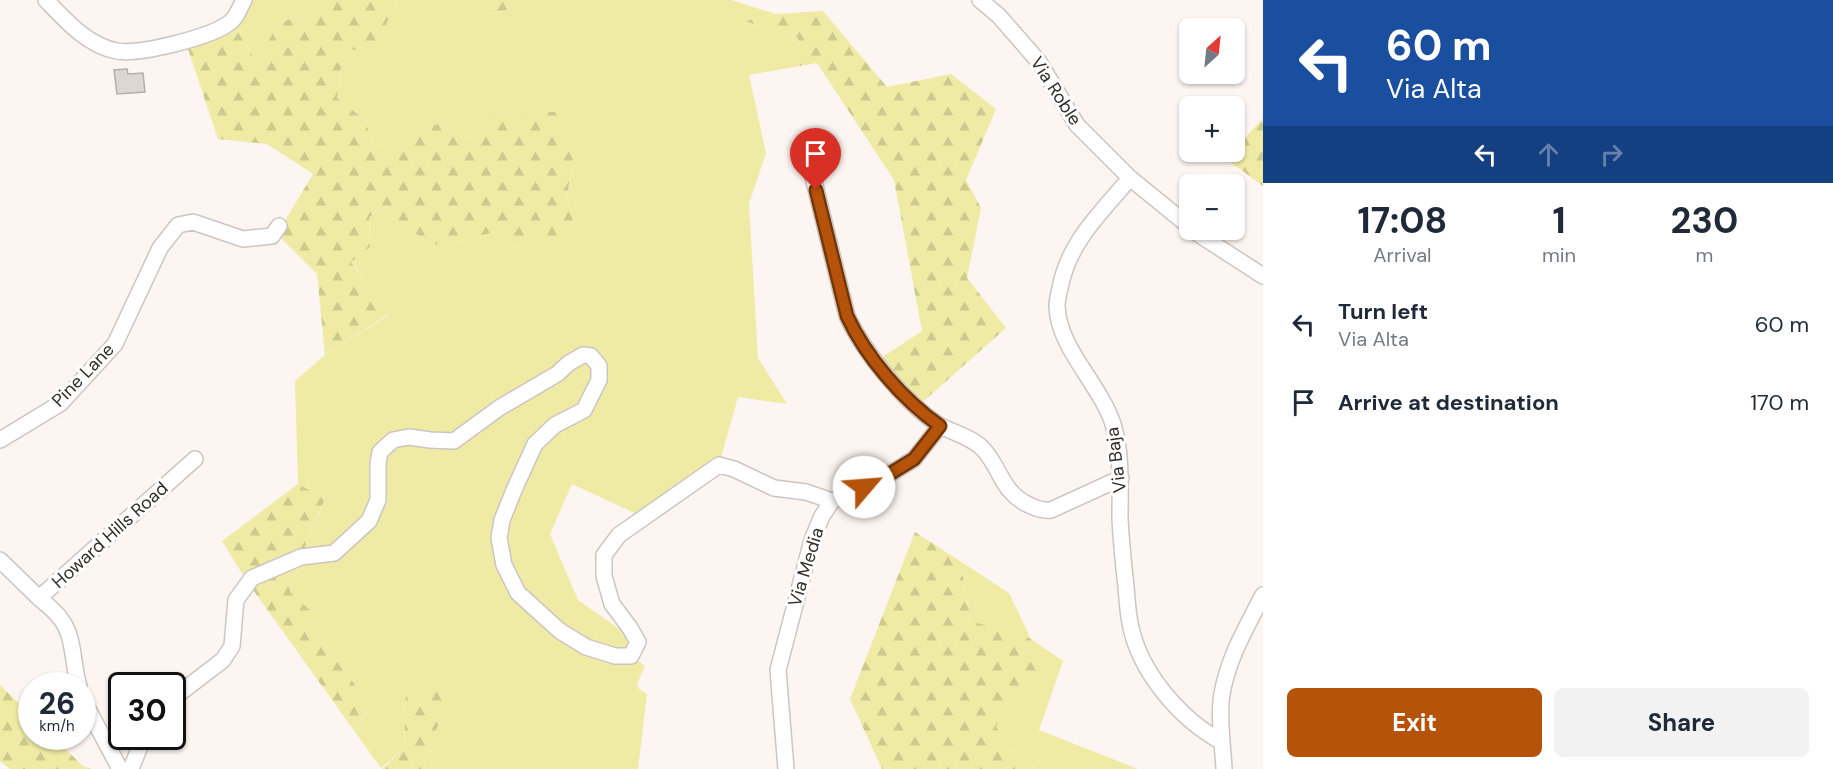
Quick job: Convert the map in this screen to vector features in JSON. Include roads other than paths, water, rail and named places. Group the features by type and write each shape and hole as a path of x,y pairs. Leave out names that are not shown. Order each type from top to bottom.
{"street":[{"path":"46,0 65,20 92,41 116,51 135,51 217,30 232,22 244,0"},
{"name":"Via Roble","path":"980,0 999,16 1039,62 1077,125 1130,178 1179,218"},
{"path":"811,169 847,316 855,333 875,362 917,407 940,426 984,450 1007,488 1021,501 1044,511 1074,501 1121,478"},
{"name":"Via Baja","path":"1130,178 1077,242 1064,268 1057,305 1060,324 1066,341 1100,393 1114,425 1121,478 1120,521 1130,626 1144,662 1165,695 1203,731 1222,742"},
{"name":"Pine Lane","path":"0,440 61,403 115,344 160,248 178,225 193,222 243,239 272,236 279,226"},
{"name":"Via Roble","path":"1209,240 1263,276"},
{"path":"186,688 223,660 232,646 236,600 252,578 301,557 334,553 369,521 378,500 380,452 393,440 409,436 454,441 499,408 536,388 583,355 591,356 599,366 599,380 584,410 555,425 535,444 502,520 499,538 504,565 518,592 560,631 586,647 615,656 631,656 638,642 612,604 604,576 604,555 619,536 719,465 734,469 774,488 806,492 832,501 880,480 914,459 940,426"},
{"name":"Howard Hills Road","path":"0,560 39,598 195,459"},
{"name":"Via Media","path":"786,769 778,670 812,540 822,516 832,501"},
{"path":"1224,769 1221,697 1234,652 1263,595"},
{"path":"39,598 61,619 71,639 75,672"},
{"path":"96,724 120,769"},
{"path":"131,769 138,750"}]}
